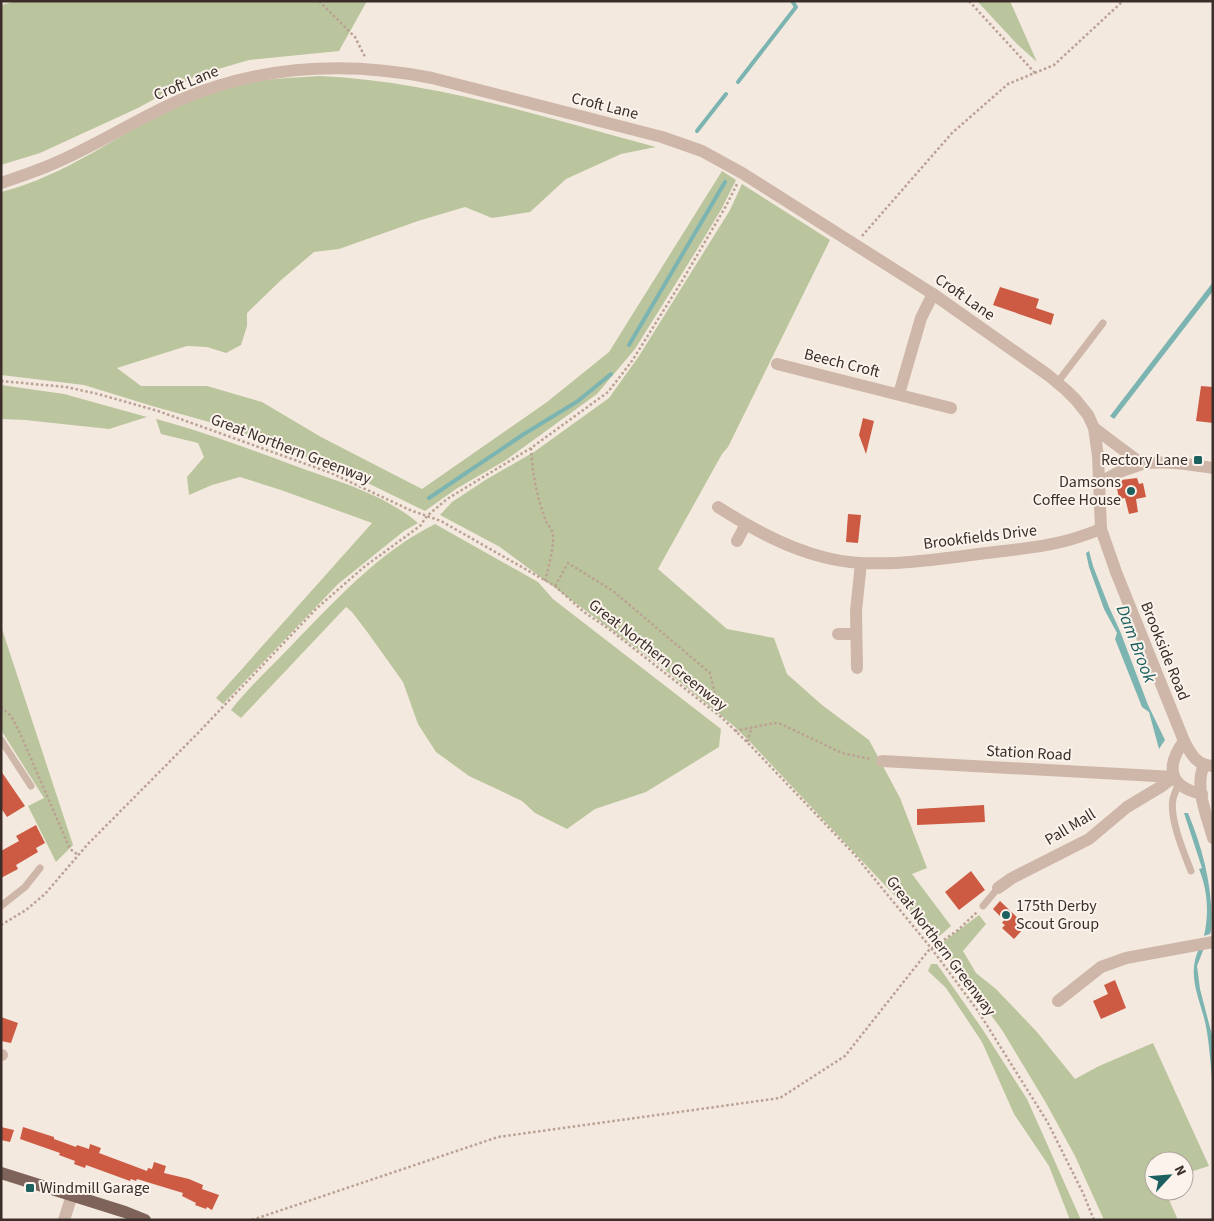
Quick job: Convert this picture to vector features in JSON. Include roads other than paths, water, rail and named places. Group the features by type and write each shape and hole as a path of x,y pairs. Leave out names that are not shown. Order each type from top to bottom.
{"main road":[{"path":"1,1173 145,1220"}],"street":[{"name":"Croft Lane","path":"1,183 54,164 178,101 228,83 273,73 309,69 336,68 396,71 432,78 662,137 702,151 742,173 933,294 1057,383 1076,400 1088,415 1094,428 1099,468"},
{"path":"899,394 921,318 933,294"},
{"name":"Beech Croft","path":"777,364 951,408"},
{"path":"1094,428 1142,464"},
{"path":"1100,483 1118,472 1154,462 1213,468"},
{"name":"Brookside Road","path":"1099,468 1101,529 1116,572 1184,741 1195,760 1209,766 1200,782 1213,838"},
{"name":"Brookfields Drive","path":"718,507 770,537 806,552 828,558 861,563 921,560 1044,545 1063,542 1101,529"},
{"path":"737,541 746,524"},
{"path":"857,668 855,634 861,563"},
{"path":"838,634 855,634"},
{"path":"1176,781 1172,762 1184,741"},
{"name":"Station Road","path":"882,761 1176,781 1189,792 1202,794"},
{"name":"Pall Mall","path":"998,888 1012,878 1089,839 1127,807 1162,786 1176,781"},
{"path":"1058,1001 1107,963 1213,942"},
{"path":"64,1220 72,1195"}],"lane":[{"path":"1057,383 1103,323"},
{"path":"1,740 31,786"},
{"path":"1176,781 1172,800 1174,820 1179,842 1191,871"},
{"path":"1,906 25,887 40,868"},
{"name":"Pall Mall","path":"983,906 998,888"}],"water":[{"path":"1213,282 1213,291 1114,419 1110,416"},
{"path":"1089,551 1093,566 1148,705 1165,740 1159,749 1149,712 1142,707 1115,639 1117,633 1104,609 1089,567 1086,553"},
{"path":"1184,813 1188,813 1198,841 1209,886 1211,931 1210,934 1204,936 1207,902 1199,869 1202,868"},
{"path":"1204,948 1197,966 1200,989 1213,1039 1213,1090 1207,1032 1194,980 1195,960 1199,949"}],"waterway":[{"path":"738,82 796,7 792,1"},
{"path":"697,131 726,94"},
{"path":"629,345 725,182"},
{"path":"429,498 524,434 578,401 611,374"}],"place":[{"name":"Rectory Lane","path":"1198,460"},
{"name":"Damsons Coffee House","path":"1131,491"},
{"name":"175th Derby Scout Group","path":"1006,915"},
{"name":"Windmill Garage","path":"30,1188"}],"water label":[{"name":"Dam Brook","path":"1136,644"}]}
